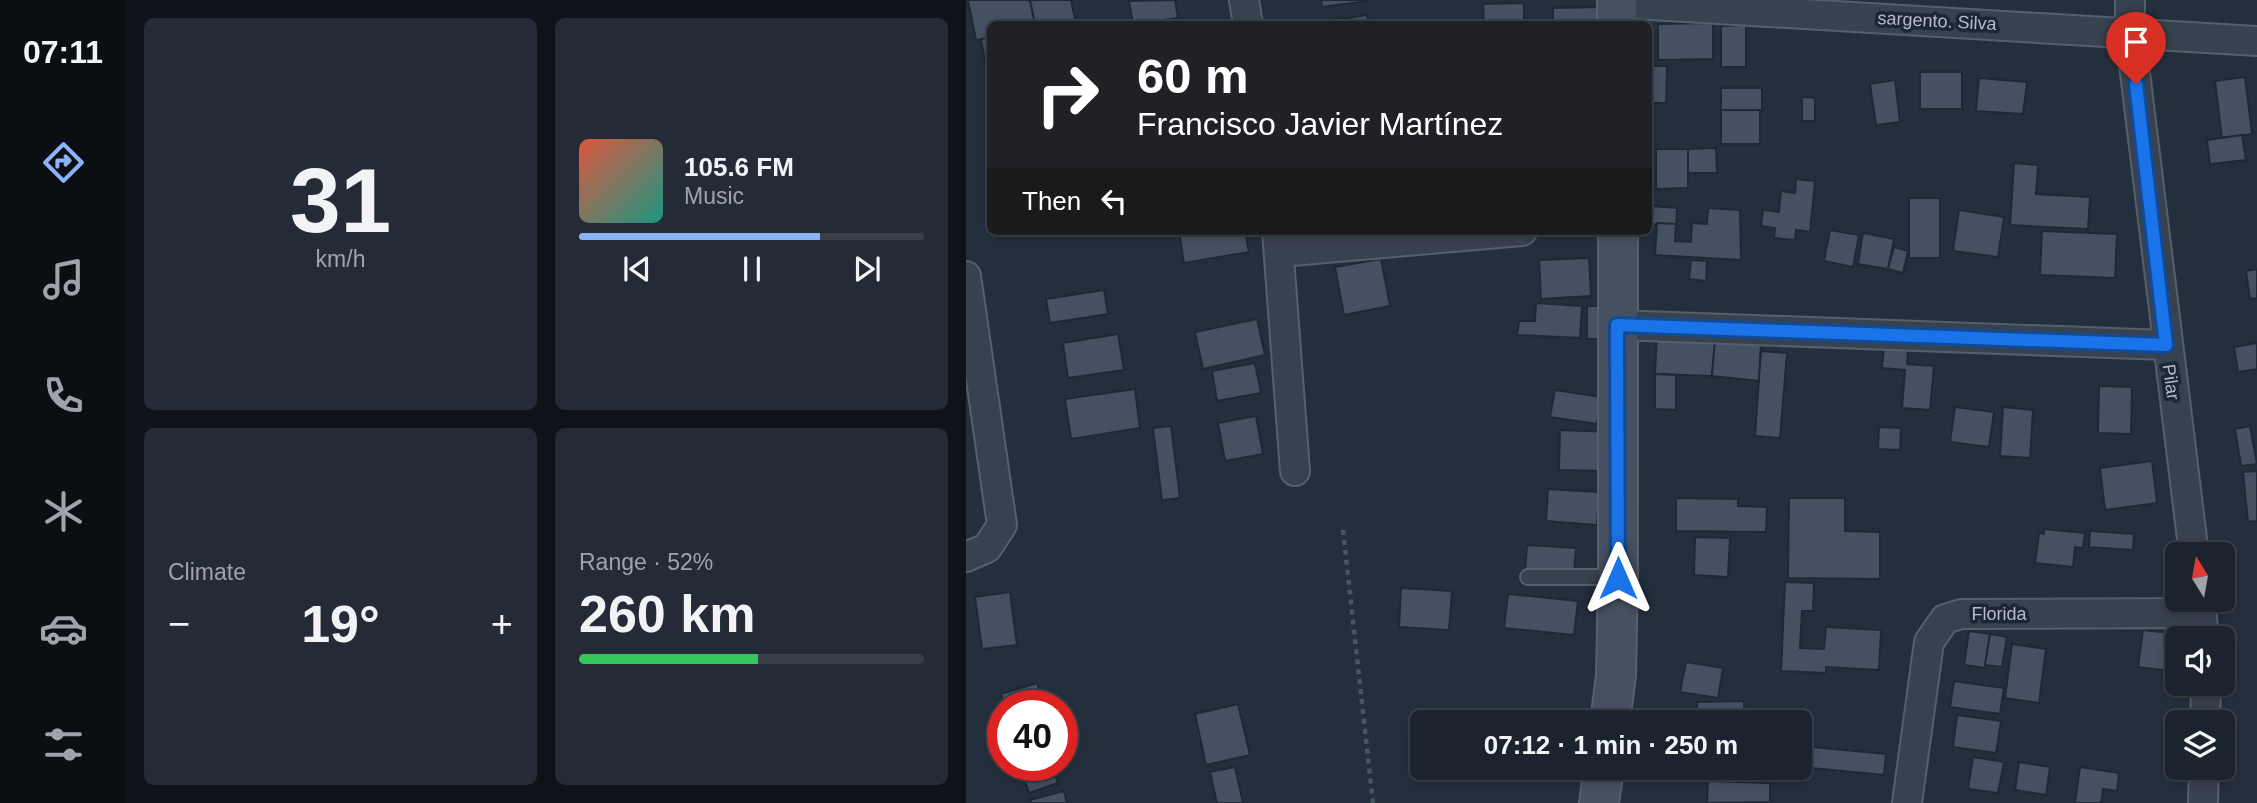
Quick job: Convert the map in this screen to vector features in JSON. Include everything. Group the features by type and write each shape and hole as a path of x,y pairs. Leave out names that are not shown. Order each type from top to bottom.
{"street":[{"path":"1244,0 1248,21"},
{"name":"Pilar","path":"2130,0 2130,32 2166,345 2192,542"},
{"name":"sargento. Silva","path":"1617,9 2130,32 2257,41"},
{"path":"1295,471 1279,241 1425,235"},
{"path":"1612,710 1616,675 1618,578 1618,235"},
{"path":"966,276 1002,525 987,548 966,557"},
{"path":"1617,325 2166,345"},
{"name":"Florida","path":"1907,803 1929,642 1936,627 1945,619 1961,614 2202,617"},
{"path":"1599,803 1602,780"},
{"path":"2203,803 2204,780"}],"lane":[{"path":"1528,577 1618,578"}],"path":[{"path":"1343,530 1373,803"}],"building":[{"path":"968,0 1030,0 1034,21 987,21 987,38 976,40"},
{"path":"1030,0 1071,0 1075,21 1034,21"},
{"path":"1175,0 1178,18 1132,21 1129,1"},
{"path":"1321,0 1368,0 1368,1 1322,7"},
{"path":"1524,3 1524,21 1484,21 1483,4"},
{"path":"1603,7 1603,21 1553,21 1553,8"},
{"path":"1367,15 1368,21 1328,21"},
{"path":"1713,23 1713,59 1658,60 1658,24"},
{"path":"1746,25 1746,67 1721,67 1721,26"},
{"path":"987,38 987,73 981,39"},
{"path":"1652,66 1667,66 1666,103 1652,103"},
{"path":"1920,72 1962,72 1962,109 1920,109"},
{"path":"2245,77 2252,134 2222,138 2215,81"},
{"path":"1979,78 2027,82 2023,114 1976,111"},
{"path":"1895,80 1900,122 1876,125 1870,84"},
{"path":"1721,88 1762,88 1762,110 1721,110"},
{"path":"1802,97 1815,98 1815,121 1802,121"},
{"path":"1721,110 1760,110 1760,144 1721,144"},
{"path":"2242,135 2246,160 2210,164 2207,140"},
{"path":"1716,148 1717,173 1688,173 1688,149"},
{"path":"1656,149 1688,149 1688,188 1656,189"},
{"path":"2014,163 2038,165 2036,194 2090,197 2088,229 2010,225"},
{"path":"1796,179 1815,181 1810,232 1796,230 1795,240 1774,238 1775,228 1761,226 1763,210 1779,212 1781,191 1795,193"},
{"path":"1909,198 1940,198 1940,258 1909,258"},
{"path":"1652,206 1677,208 1676,226 1652,224"},
{"path":"1708,208 1740,210 1741,260 1655,255 1657,223 1676,224 1675,241 1691,242 1692,223 1707,224"},
{"path":"1959,210 2004,217 1998,257 1953,251"},
{"path":"1830,230 1859,235 1853,267 1824,261"},
{"path":"2042,231 2117,234 2115,278 2040,275"},
{"path":"1863,233 1894,239 1888,269 1858,264"},
{"path":"1180,235 1246,235 1249,252 1184,263"},
{"path":"1894,247 1908,251 1903,273 1888,269"},
{"path":"1589,258 1591,296 1541,299 1539,260"},
{"path":"1381,259 1390,306 1344,315 1335,267"},
{"path":"1691,260 1707,261 1706,281 1689,279"},
{"path":"2257,269 2257,298 2250,299 2246,271"},
{"path":"1104,290 1108,314 1050,323 1046,299"},
{"path":"1536,303 1582,306 1580,338 1517,335 1519,321 1535,321"},
{"path":"1587,306 1612,306 1612,339 1587,339"},
{"path":"1257,319 1265,355 1203,369 1195,332"},
{"path":"1118,334 1124,370 1068,378 1063,343"},
{"path":"1657,336 1715,340 1712,376 1655,374"},
{"path":"1715,340 1761,344 1759,381 1712,376"},
{"path":"2257,343 2257,369 2238,372 2234,347"},
{"path":"1884,347 1908,349 1907,364 1934,366 1930,410 1902,408 1905,370 1882,368"},
{"path":"1761,351 1787,353 1780,438 1755,436"},
{"path":"1255,363 1261,393 1217,401 1212,371"},
{"path":"1655,374 1676,375 1676,410 1655,409"},
{"path":"2099,386 2132,387 2131,434 2098,433"},
{"path":"1135,389 1140,428 1071,439 1065,399"},
{"path":"1555,390 1601,397 1597,424 1550,417"},
{"path":"1955,407 1994,412 1989,447 1950,442"},
{"path":"2003,407 2033,410 2030,458 2000,456"},
{"path":"1256,416 1263,454 1225,461 1218,423"},
{"path":"1171,426 1180,498 1162,500 1153,428"},
{"path":"2250,426 2257,464 2241,466 2235,429"},
{"path":"1879,427 1901,428 1900,450 1878,449"},
{"path":"1560,430 1611,432 1609,471 1559,470"},
{"path":"2152,461 2157,503 2105,510 2100,468"},
{"path":"2257,471 2257,521 2248,522 2243,472"},
{"path":"1548,489 1599,492 1597,525 1546,521"},
{"path":"1676,498 1738,499 1738,506 1767,507 1766,532 1676,531"},
{"path":"1789,498 1845,498 1845,531 1880,532 1880,579 1788,578"},
{"path":"2044,529 2085,533 2083,548 2075,547 2073,567 2035,563 2039,533 2044,534"},
{"path":"2090,531 2134,534 2133,550 2089,547"},
{"path":"1695,537 1730,538 1728,577 1694,575"},
{"path":"1527,545 1576,548 1574,575 1525,572"},
{"path":"1785,582 1814,583 1813,611 1802,611 1800,648 1824,649 1826,627 1881,630 1879,670 1826,667 1826,673 1781,671"},
{"path":"1401,588 1452,591 1449,630 1399,627"},
{"path":"1010,592 1017,645 982,649 975,597"},
{"path":"1508,594 1578,601 1574,635 1504,628"},
{"path":"2143,630 2165,632 2165,670 2138,667"},
{"path":"1969,631 1990,634 1985,668 1964,665"},
{"path":"1990,634 2007,637 2002,667 1985,665"},
{"path":"2012,644 2046,649 2039,703 2005,698"},
{"path":"1686,662 1723,668 1718,698 1680,692"},
{"path":"1954,681 2004,688 2000,714 1950,707"},
{"path":"1037,683 1039,690 1014,690"},
{"path":"1744,701 1744,710 1697,710 1697,702"},
{"path":"1238,704 1250,755 1206,765 1195,714"},
{"path":"1957,715 2001,721 1996,753 1953,747"},
{"path":"1812,747 1886,754 1884,775 1812,768"},
{"path":"1973,757 2004,762 1998,793 1968,789"},
{"path":"2019,762 2050,767 2046,795 2015,790"},
{"path":"1235,767 1243,803 1217,803 1210,772"},
{"path":"2080,767 2119,773 2117,791 2103,789 2101,803 2075,803"},
{"path":"1025,781 1058,783 1029,793"},
{"path":"1708,781 1770,783 1770,802 1707,803"},
{"path":"1064,791 1067,803 1031,803 1030,800"}],"route":[{"path":"1618,578 1617,325 2166,345 2136,84"}]}
